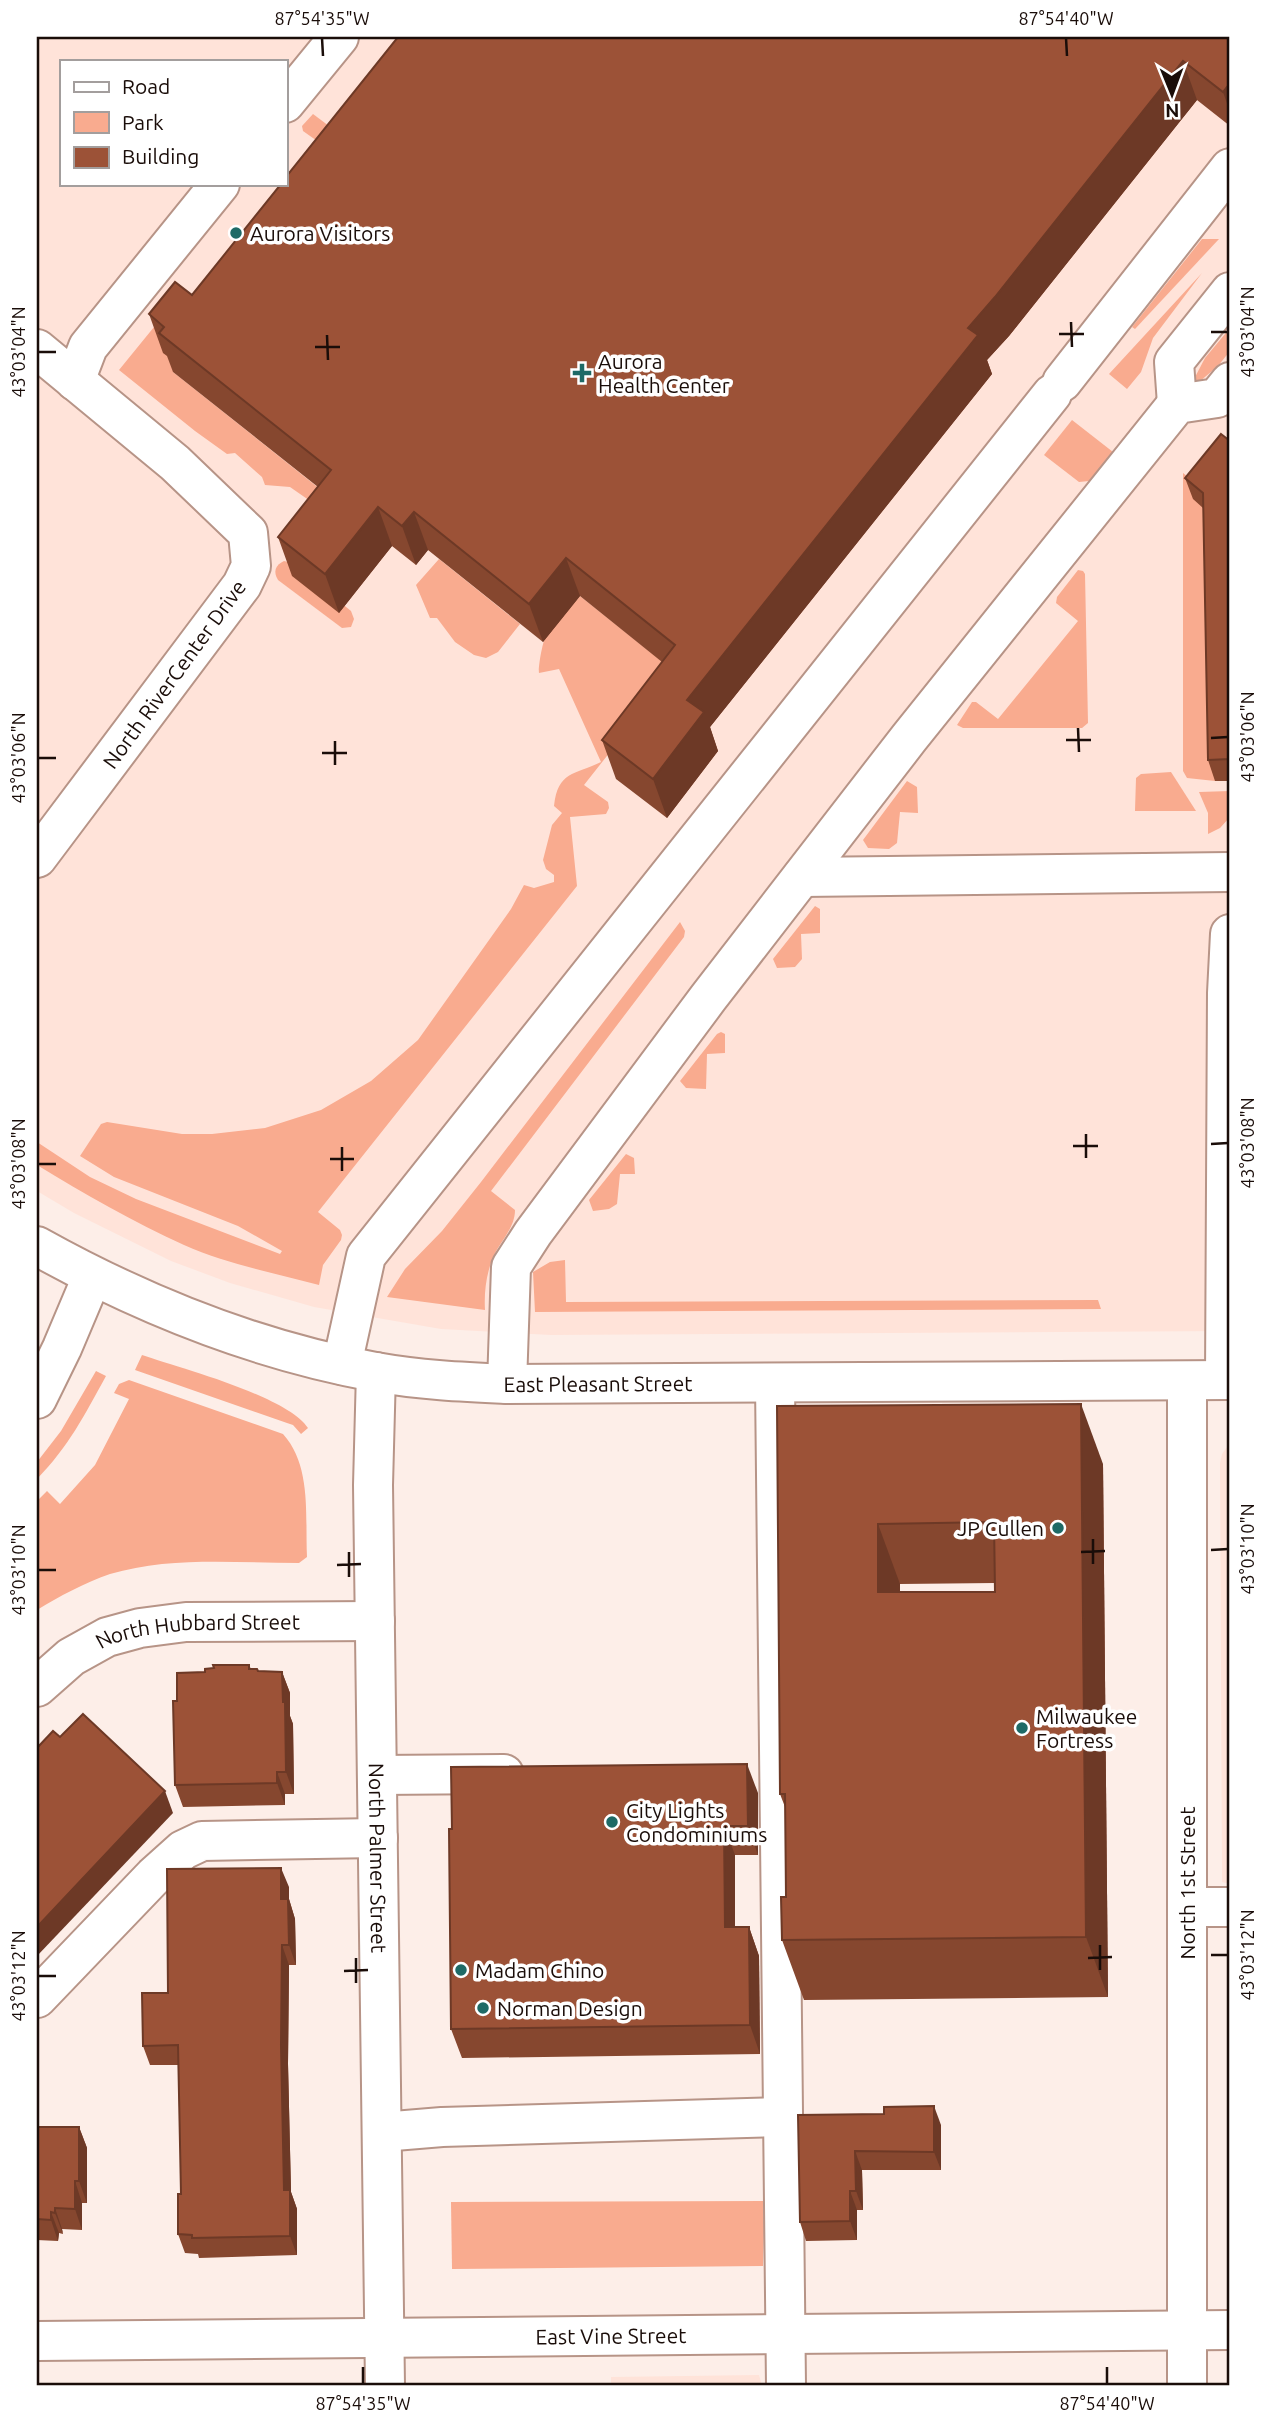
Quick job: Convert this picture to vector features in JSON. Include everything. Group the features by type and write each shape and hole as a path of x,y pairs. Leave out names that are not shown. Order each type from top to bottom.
{"street":[{"path":"287,101 339,37"},
{"name":"North Palmer Street","path":"385,2386 373,1485 359,1368 366,1256 1230,168"},
{"path":"75,381 88,347 218,186"},
{"path":"1177,404 1174,362 1230,292"},
{"name":"North RiverCenter Drive","path":"37,349 175,463 248,533 251,565 242,585 37,858"},
{"path":"508,1384 511,1267 708,998 909,738 1177,404 1217,398 1230,382"},
{"path":"802,877 1230,872"},
{"path":"1228,1380 1227,993 1230,934"},
{"name":"East Pleasant Street","path":"37,1246 92,1277 177,1315 241,1338 359,1368 440,1381 508,1384 1228,1380"},
{"path":"37,1399 92,1277"},
{"name":"North 1st Street","path":"1187,1381 1187,2386"},
{"path":"775,1383 762,1771 783,2117 786,2386"},
{"name":"North Hubbard Street","path":"37,1687 71,1657 107,1637 140,1628 186,1622 376,1620"},
{"path":"378,1775 542,1773"},
{"path":"37,1998 168,1864 183,1850 202,1840 378,1838"},
{"path":"1187,1907 1230,1907"},
{"path":"382,2132 442,2127 783,2117"},
{"name":"East Vine Street","path":"37,2341 1230,2330"}],"shaded area":[{"path":"37,37 1230,37 1230,1331 551,1335 441,1329 314,1307 230,1283 171,1261 74,1213 37,1191"},
{"path":"1230,1443 1230,1884 1222,1882 1220,1463 1222,1454"},
{"path":"759,2375 762,2386 611,2386 611,2377"}],"green space":[{"path":"313,114 341,135 327,148 303,131 302,126"},
{"path":"1202,239 1219,239 1135,329 1132,327"},
{"path":"1202,273 1153,338 1141,372 1127,389 1109,374"},
{"path":"176,300 178,365 173,372 345,509 336,519 290,487 265,485 262,477 235,453 227,454 119,370"},
{"path":"1230,328 1230,351 1218,366 1199,382 1194,379 1205,358"},
{"path":"1072,420 1113,452 1089,481 1079,482 1044,455"},
{"path":"1183,473 1202,488 1216,519 1211,524 1215,781 1187,778 1183,771"},
{"path":"439,559 520,624 498,652 486,658 474,655 455,642 437,618 430,618 416,585"},
{"path":"284,561 292,563 351,611 354,619 351,627 342,628 278,580 276,569"},
{"path":"1078,570 1085,574 1088,723 1082,728 963,728 957,725 972,702 976,702 998,719 1078,621 1056,603 1057,597"},
{"path":"580,596 674,671 584,785 608,802 609,808 606,814 570,817 577,886 318,1212 340,1230 342,1235 323,1265 319,1285 200,1252 109,1207 37,1165 37,1142 90,1177 136,1199 280,1254 282,1251 238,1226 114,1177 80,1156 101,1124 107,1122 182,1134 212,1134 265,1128 321,1110 371,1081 418,1040 511,909 524,885 534,888 554,882 554,875 546,869 543,860 552,825 562,813 554,806 559,786 575,772 601,762 559,669 539,673 544,641"},
{"path":"1171,772 1196,811 1135,811 1136,778 1141,774"},
{"path":"907,781 917,787 918,813 900,812 897,843 889,849 868,848 863,840"},
{"path":"1230,791 1230,817 1220,828 1208,834 1208,813 1199,792"},
{"path":"815,906 820,909 820,933 801,934 802,959 795,967 777,968 773,959"},
{"path":"680,922 685,931 684,937 491,1191 515,1210 510,1229 490,1266 485,1310 387,1297 405,1269 442,1231 481,1182"},
{"path":"721,1032 725,1034 725,1053 707,1054 706,1089 686,1088 680,1081"},
{"path":"626,1154 634,1158 635,1174 620,1174 617,1204 609,1209 593,1211 589,1200"},
{"path":"565,1260 566,1302 1098,1300 1101,1309 535,1312 533,1272 550,1262"},
{"path":"142,1355 256,1394 296,1416 308,1428 301,1434 293,1425 135,1370"},
{"path":"96,1371 106,1376 67,1442 37,1479 37,1462 61,1431"},
{"path":"129,1380 283,1434 299,1461 303,1476 307,1557 299,1563 204,1562 133,1568 91,1581 37,1610 37,1501 47,1491 60,1504 95,1465 129,1399 114,1393 119,1384"},
{"path":"765,2201 763,2266 452,2269 451,2202"}],"building":[{"name":"Aurora Health Center","path":"398,37 1230,37 1230,83 1223,92 1183,61 968,328 978,335 687,700 704,712 653,779 602,740 675,645 566,558 529,604 414,512 402,526 378,507 325,574 278,537 331,470 159,333 164,327 149,314 175,282 192,295 279,186 287,186 287,176"},
{"path":"1221,434 1230,441 1230,759 1208,760 1203,493 1185,478"},
{"name":"Milwaukee Fortress","path":"1081,1404 1086,1937 782,1940 781,1897 786,1897 785,1794 780,1794 777,1406","holes":["994,1522 995,1592 878,1592 878,1524"]},
{"path":"213,1665 249,1665 249,1669 258,1671 282,1672 286,1772 277,1772 277,1783 175,1785 173,1701 177,1701 177,1673 205,1672 205,1669 214,1668"},
{"path":"83,1714 165,1791 37,1927 37,1748 53,1731 60,1737"},
{"path":"747,1764 748,1826 724,1826 725,1927 749,1927 750,2025 451,2029 451,1767"},
{"path":"281,1868 281,1899 288,1899 289,1945 282,1945 281,2045 284,2190 290,2190 290,2236 192,2238 192,2235 178,2234 178,2194 181,2194 178,2045 143,2046 142,1993 168,1993 167,1869"},
{"path":"934,2106 934,2152 855,2151 856,2191 850,2191 850,2221 800,2222 798,2115 884,2114 884,2107"},
{"path":"37,2127 79,2127 79,2181 75,2181 75,2209 55,2208 55,2213 51,2212 51,2220 37,2219"}],"place":[{"name":"Aurora Visitors","path":"236,233"},
{"name":"Aurora Health Center","path":"582,373"},
{"name":"JP Cullen","path":"1058,1528"},
{"name":"Milwaukee Fortress","path":"1022,1728"},
{"name":"City Lights Condominiums","path":"612,1822"},
{"name":"Madam Chino","path":"461,1970"},
{"name":"Norman Design","path":"483,2008"}]}
